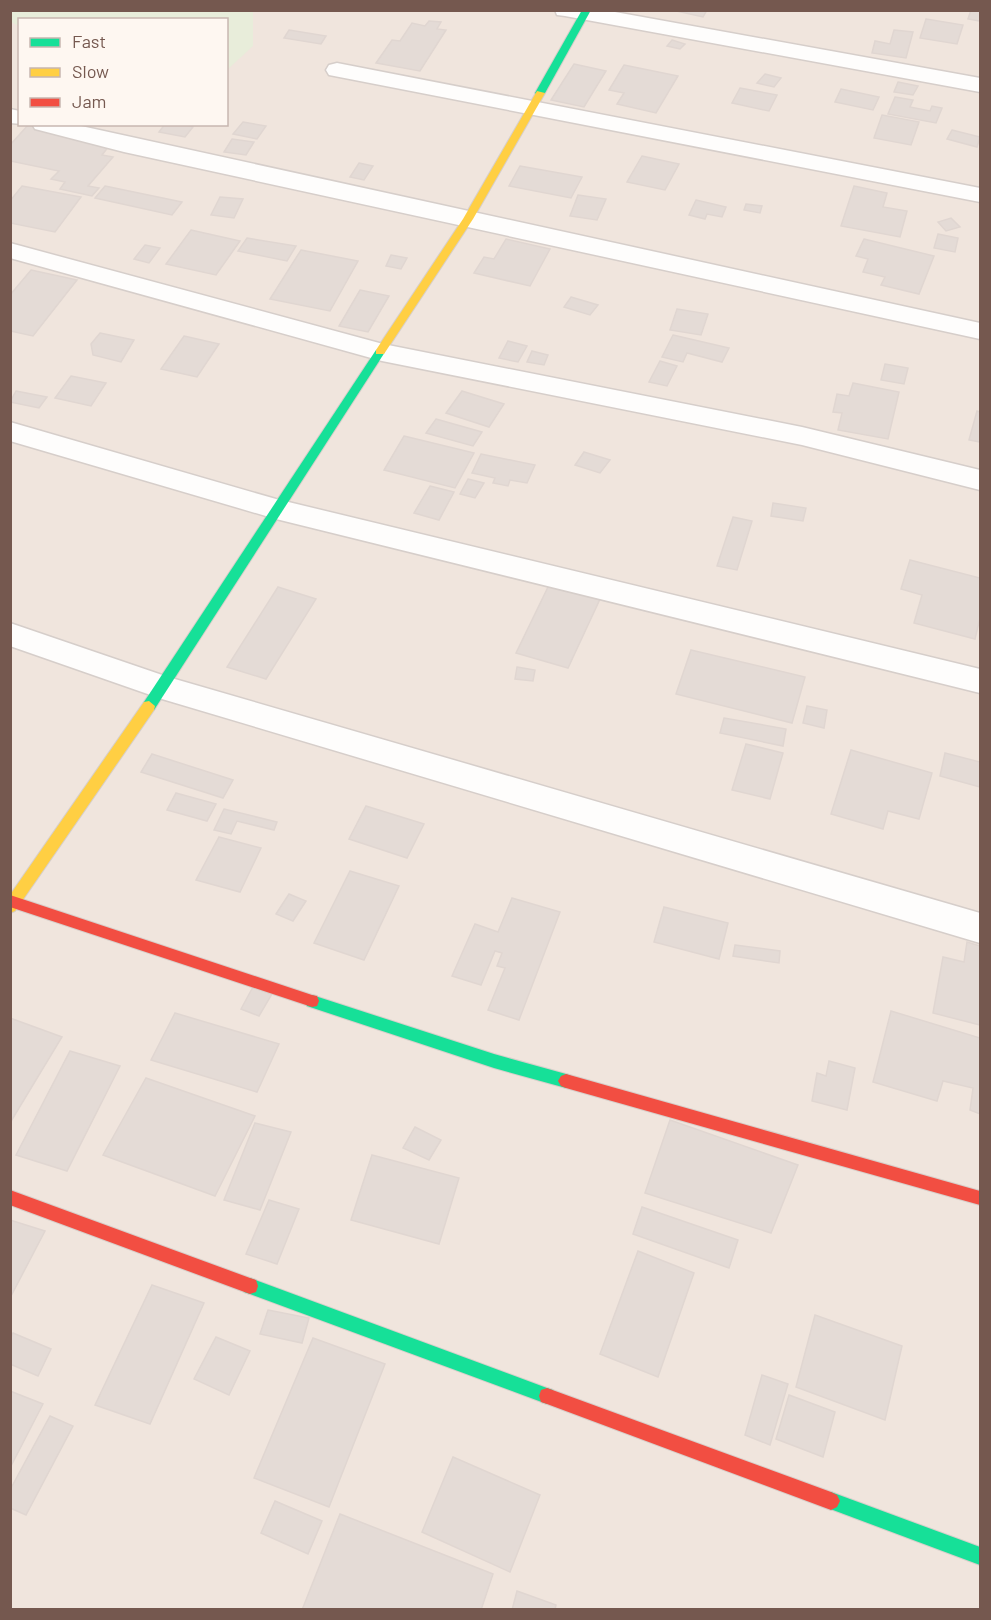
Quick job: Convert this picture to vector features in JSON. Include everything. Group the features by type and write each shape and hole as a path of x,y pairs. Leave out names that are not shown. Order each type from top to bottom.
{"street":[{"path":"981,85 579,12 533,107 468,219 276,509 162,687 11,903 494,1061 981,1198"},
{"path":"337,70 981,195"},
{"path":"50,126 124,146 981,331"},
{"path":"10,250 382,352 802,436 981,480"},
{"path":"10,431 276,509 981,681"},
{"path":"10,634 162,687 981,928"},
{"path":"10,1197 981,1556"}],"shaded area":[{"path":"11,11 980,11 980,1609 11,1609"}],"green space":[{"path":"10,11 253,11 253,46 228,69 228,18 18,18 18,26 11,22"}],"building":[{"path":"672,10 707,10 703,17"},
{"path":"971,10 980,10 980,21 968,19"},
{"path":"926,19 963,25 957,44 920,38"},
{"path":"429,21 441,22 437,29 446,30 420,71 376,63 392,40 400,41 412,23 425,26"},
{"path":"289,30 326,36 321,44 284,38"},
{"path":"894,30 913,32 906,58 872,53 875,41 890,44"},
{"path":"672,40 685,44 680,49 667,46"},
{"path":"574,64 606,71 584,107 551,100"},
{"path":"624,65 678,76 656,113 617,104 624,93 609,90"},
{"path":"765,74 781,78 774,87 757,83"},
{"path":"898,82 918,86 913,95 894,92"},
{"path":"740,88 777,95 769,111 732,103"},
{"path":"841,89 879,97 873,110 835,102"},
{"path":"895,97 913,100 910,107 930,111 932,106 942,108 936,123 888,114"},
{"path":"882,115 919,122 911,145 874,138"},
{"path":"243,122 266,126 257,139 233,134"},
{"path":"27,126 56,126 61,128 55,134 109,146 102,155 113,157 88,186 99,188 92,196 60,189 65,182 51,179 59,171 10,161 10,145"},
{"path":"164,126 193,127 185,137 159,132"},
{"path":"952,130 980,137 977,147 947,139"},
{"path":"232,139 254,142 246,155 224,152"},
{"path":"642,156 679,164 665,190 627,182"},
{"path":"359,163 373,166 364,180 350,177"},
{"path":"520,166 582,177 571,198 509,186"},
{"path":"22,186 81,197 55,232 10,223 10,201"},
{"path":"105,186 182,202 172,215 95,198"},
{"path":"854,186 887,193 883,207 907,211 900,237 841,226"},
{"path":"578,195 606,199 597,220 570,216"},
{"path":"220,197 243,199 234,218 211,215"},
{"path":"696,200 726,207 722,217 707,214 705,219 689,215"},
{"path":"746,204 762,206 760,213 744,210"},
{"path":"951,218 960,227 946,231 938,222"},
{"path":"191,230 240,241 216,275 166,264"},
{"path":"938,234 958,238 955,252 934,248"},
{"path":"247,238 296,246 287,261 238,251"},
{"path":"506,239 550,249 530,286 474,273 484,257 494,259"},
{"path":"864,239 934,256 919,294 881,285 885,277 863,272 868,259 856,256"},
{"path":"145,245 160,248 149,263 134,259"},
{"path":"301,250 358,261 330,311 270,299"},
{"path":"391,255 407,258 401,269 386,266"},
{"path":"31,270 77,280 33,336 10,331 10,295"},
{"path":"360,290 389,296 368,332 339,326"},
{"path":"571,297 598,305 590,315 564,307"},
{"path":"677,309 708,314 701,335 670,330"},
{"path":"100,333 134,340 121,362 93,355 91,344"},
{"path":"673,335 729,348 722,362 687,353 683,362 662,357"},
{"path":"184,336 219,344 197,377 161,369"},
{"path":"508,341 527,346 518,362 499,358"},
{"path":"532,351 548,355 544,365 527,362"},
{"path":"660,361 677,366 667,386 649,382"},
{"path":"885,364 908,368 904,384 881,380"},
{"path":"71,376 106,383 91,406 55,398"},
{"path":"853,383 899,392 888,439 838,430 842,413 833,412 837,394 849,396"},
{"path":"16,391 47,397 39,408 10,402"},
{"path":"462,391 504,404 489,427 446,413"},
{"path":"977,411 980,412 980,442 969,440"},
{"path":"436,419 482,432 473,446 426,433"},
{"path":"404,436 474,453 455,488 384,470"},
{"path":"584,452 610,460 600,473 575,465"},
{"path":"481,454 535,465 527,483 510,480 508,486 493,483 495,478 472,473"},
{"path":"468,479 484,483 475,498 460,494"},
{"path":"430,486 454,492 439,520 414,513"},
{"path":"773,503 806,508 803,521 771,516"},
{"path":"733,517 752,521 737,570 717,566"},
{"path":"910,560 980,578 980,618 975,639 914,623 922,595 901,589"},
{"path":"550,583 601,597 568,668 516,653"},
{"path":"278,587 316,599 266,679 227,667"},
{"path":"691,650 805,677 792,723 676,694"},
{"path":"517,667 535,670 533,681 515,679"},
{"path":"807,706 827,710 824,728 803,723"},
{"path":"724,718 786,729 783,746 720,733"},
{"path":"746,744 783,753 770,799 732,790"},
{"path":"851,750 932,773 919,819 888,811 883,829 831,814"},
{"path":"945,753 980,762 980,787 940,776"},
{"path":"152,754 233,780 223,798 141,772"},
{"path":"176,793 216,804 207,821 167,810"},
{"path":"366,806 424,824 407,858 349,839"},
{"path":"224,809 277,822 274,830 237,821 231,834 214,830"},
{"path":"219,837 261,848 240,892 196,880"},
{"path":"350,871 399,886 364,960 314,943"},
{"path":"289,894 306,901 293,921 276,914"},
{"path":"512,898 560,912 519,1020 488,1010 505,968 497,966 502,953 495,951 481,985 452,976 475,924 498,932"},
{"path":"664,907 728,923 719,959 654,942"},
{"path":"967,942 980,946 980,1025 933,1013 943,957 964,962"},
{"path":"735,945 780,951 779,963 733,956"},
{"path":"253,987 272,994 259,1016 241,1009"},
{"path":"891,1011 980,1038 980,1114 970,1110 973,1088 943,1081 937,1101 873,1082"},
{"path":"175,1013 279,1044 257,1092 151,1060"},
{"path":"10,1018 62,1037 10,1123"},
{"path":"70,1051 120,1066 67,1171 16,1155"},
{"path":"829,1061 855,1068 847,1110 812,1101 817,1073 826,1076"},
{"path":"146,1078 255,1116 215,1196 103,1155"},
{"path":"670,1120 798,1165 771,1233 645,1193"},
{"path":"255,1123 291,1132 260,1210 224,1200"},
{"path":"415,1127 441,1140 429,1160 403,1148"},
{"path":"372,1155 459,1178 439,1244 351,1220"},
{"path":"269,1200 299,1209 277,1264 246,1254"},
{"path":"642,1207 738,1240 729,1268 633,1234"},
{"path":"10,1220 45,1231 10,1298"},
{"path":"638,1251 694,1273 658,1377 600,1354"},
{"path":"152,1285 204,1303 150,1424 95,1405"},
{"path":"268,1310 309,1318 302,1343 260,1334"},
{"path":"815,1315 902,1346 885,1420 796,1387"},
{"path":"13,1333 51,1349 38,1376 10,1364 10,1339"},
{"path":"216,1337 250,1351 229,1395 194,1379"},
{"path":"313,1338 385,1364 329,1507 254,1478"},
{"path":"762,1375 788,1384 770,1445 745,1435"},
{"path":"10,1391 43,1404 10,1468"},
{"path":"789,1395 835,1412 823,1457 776,1439"},
{"path":"50,1416 73,1426 26,1515 10,1508 10,1490"},
{"path":"453,1457 540,1495 510,1572 422,1532"},
{"path":"275,1501 322,1521 308,1554 261,1533"},
{"path":"340,1514 493,1574 481,1610 302,1610"},
{"path":"517,1591 556,1605 555,1610 512,1610"}],"traffic: fast":[{"path":"540,93 587,10"},
{"path":"149,706 380,352"},
{"path":"312,1001 494,1061 566,1081"},
{"path":"250,1286 547,1396"},
{"path":"831,1501 980,1556"}],"traffic: slow":[{"path":"380,352 468,219 540,93"},
{"path":"10,907 149,706"}],"traffic: jam":[{"path":"10,901 312,1001"},
{"path":"566,1081 980,1198"},
{"path":"10,1197 250,1286"},
{"path":"547,1396 831,1501"}]}
